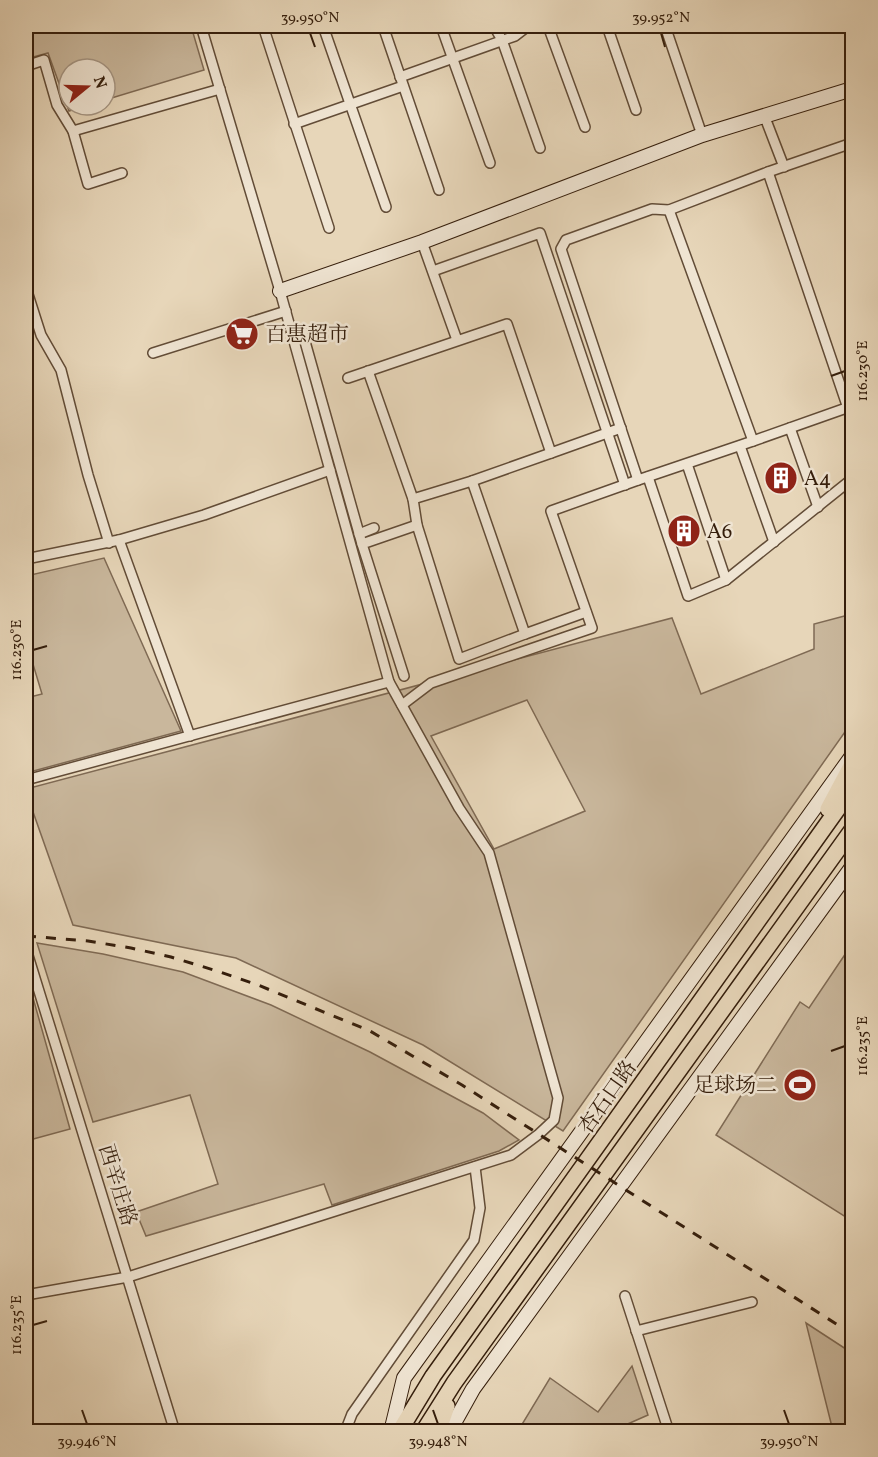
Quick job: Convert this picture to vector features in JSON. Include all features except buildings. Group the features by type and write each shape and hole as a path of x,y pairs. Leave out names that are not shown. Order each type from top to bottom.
{"main road":[{"path":"793,870 852,764"},
{"name":"杏石口路","path":"399,1431 433,1376 852,789"},
{"name":"杏石口路","path":"423,1431 454,1383 824,872 852,830"},
{"path":"824,872 852,845"},
{"path":"438,1431 454,1383"}],"street":[{"path":"26,1295 128,1276 511,1155 554,1120 558,1098 489,853 459,808 389,682 286,310 201,26"},
{"path":"263,26 329,228"},
{"path":"323,26 386,207"},
{"path":"382,26 439,190"},
{"path":"441,26 490,163"},
{"path":"494,26 502,40 540,148"},
{"path":"294,124 452,58 515,36 528,26"},
{"path":"548,26 585,128"},
{"path":"607,26 636,110"},
{"path":"664,26 702,135"},
{"path":"26,66 44,60 57,105 73,131 88,184 122,173"},
{"path":"73,131 220,88"},
{"path":"280,291 422,242 702,135 852,89"},
{"path":"764,116 784,168"},
{"path":"852,143 669,210 652,210 641,213 566,240 561,249 621,428 643,478 688,596 726,580 852,479"},
{"path":"768,172 850,406 852,420"},
{"path":"669,210 753,441"},
{"path":"433,271 540,232 625,485"},
{"path":"422,242 457,340"},
{"path":"26,288 41,335 61,370 88,475 190,736"},
{"path":"153,353 286,310"},
{"path":"348,378 517,321"},
{"path":"507,324 551,453"},
{"path":"302,331 359,534 404,676"},
{"path":"368,370 413,499 417,525 459,658 586,612"},
{"path":"402,705 431,683 592,628 551,511 850,406"},
{"path":"413,499 621,428"},
{"path":"790,428 818,507"},
{"path":"740,446 774,542"},
{"path":"687,464 726,580"},
{"path":"26,559 114,541 204,515 330,470"},
{"path":"471,481 525,634"},
{"path":"362,544 417,525"},
{"path":"359,534 374,528"},
{"path":"26,780 389,682"},
{"path":"391,1431 404,1378 852,756"},
{"path":"449,1431 473,1389 852,867"},
{"name":"西辛庄路","path":"26,949 175,1431"},
{"path":"345,1431 352,1414 474,1240 480,1208 475,1167"},
{"path":"626,1296 669,1431"},
{"path":"636,1331 752,1302"}],"shaded area":[{"path":"26,26 191,26 204,70 117,96 117,57 57,57 57,78 48,53 26,59"},
{"path":"104,558 181,731 26,773 26,698 42,694 26,641 26,576"},
{"path":"852,614 852,722 563,1131 423,1045 236,958 73,925 26,792 26,789 672,618 701,694 814,649 814,624","holes":["527,700 585,811 494,849 431,736"]},
{"path":"37,943 103,954 183,972 271,1005 370,1052 483,1113 519,1140 499,1151 332,1205 324,1184 146,1236 136,1212 218,1184 190,1095 93,1122"},
{"name":"足球场二","path":"852,944 852,1221 716,1135 800,1002 809,1008"},
{"path":"26,973 70,1129 26,1141"},
{"path":"806,1323 852,1353 852,1431 833,1431"},
{"path":"632,1366 648,1415 614,1431 518,1431 550,1378 598,1412"}],"railway":[{"path":"26,936 88,941 171,957 258,985 370,1031 462,1085 852,1334"}],"place":[{"name":"百惠超市","path":"242,334"},
{"name":"A4","path":"781,478"},
{"name":"A6","path":"684,531"},
{"name":"足球场二","path":"800,1085"}]}
